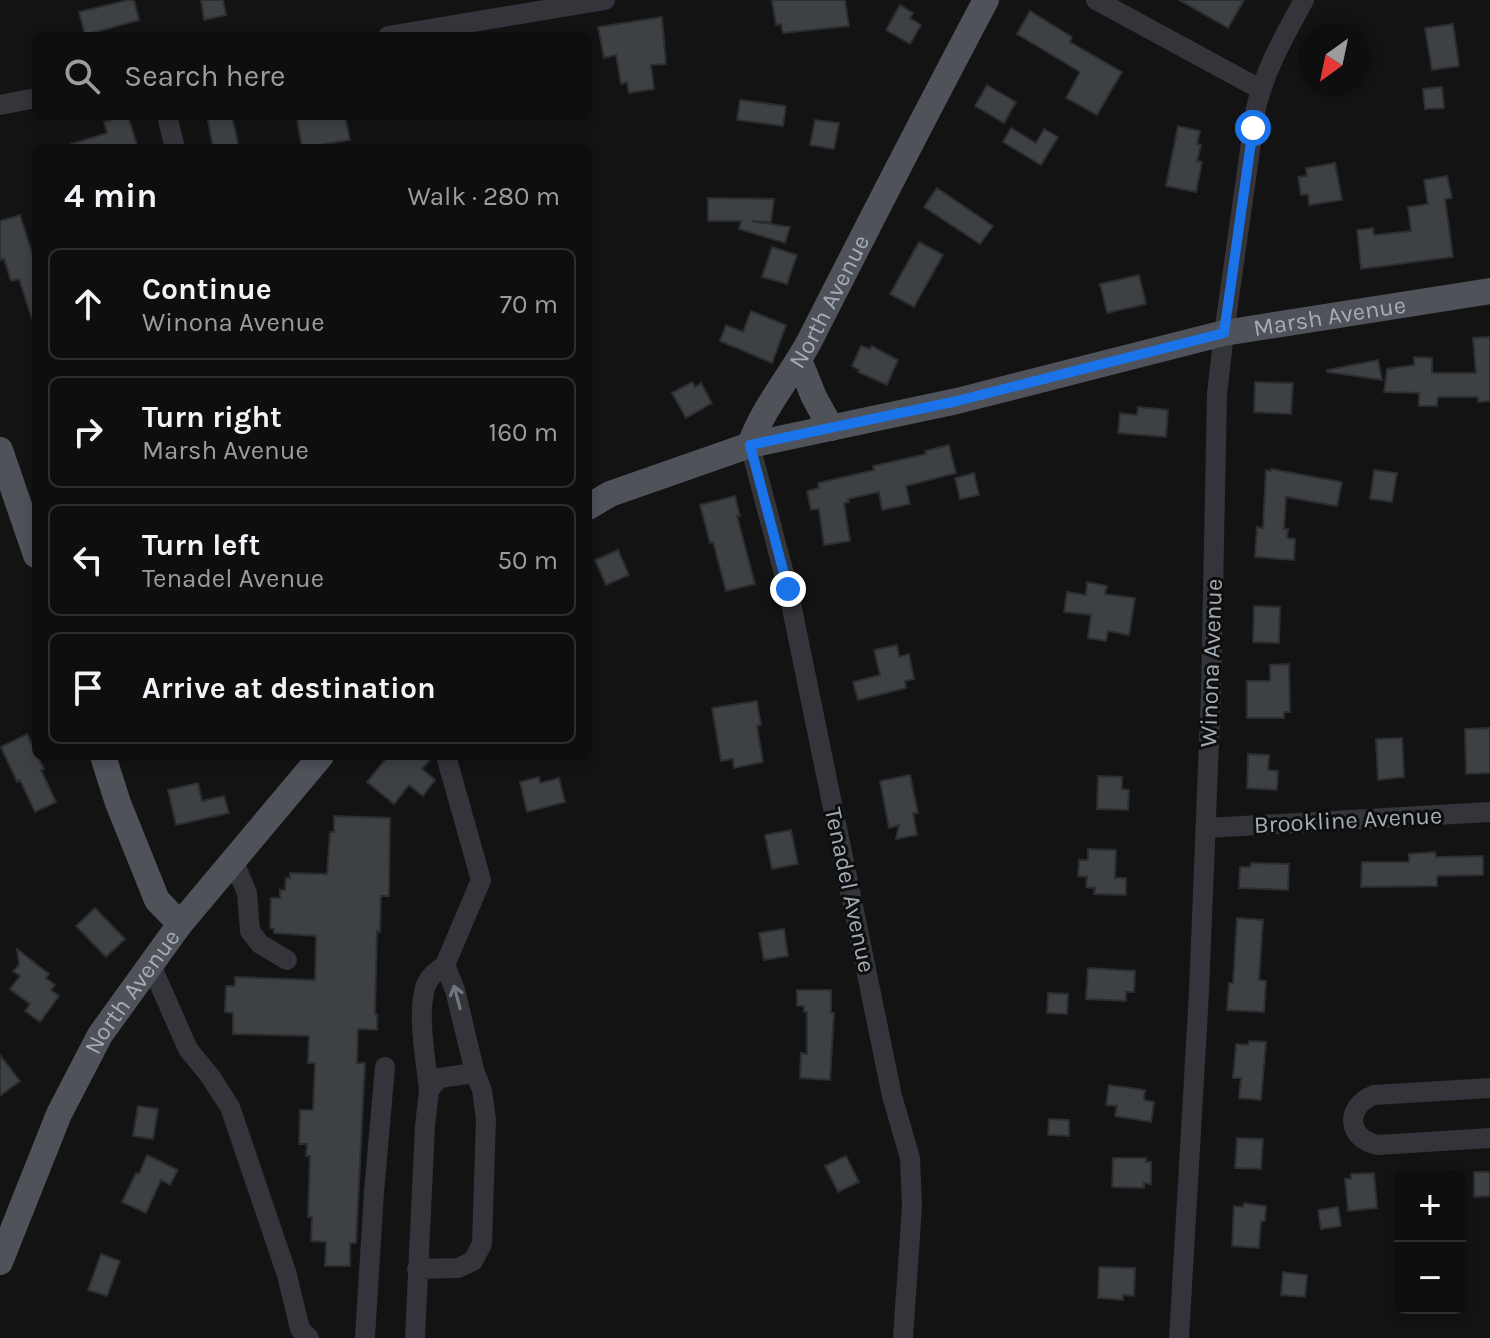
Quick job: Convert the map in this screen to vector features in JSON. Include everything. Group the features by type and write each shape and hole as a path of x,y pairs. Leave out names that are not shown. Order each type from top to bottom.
{"main road":[{"name":"North Avenue","path":"750,445 757,425 799,360 986,0"},
{"name":"Marsh Avenue","path":"750,445 957,401 1224,333 1490,291"},
{"path":"799,360 831,428"},
{"path":"592,505 610,494 750,445"},
{"path":"0,450 32,543"},
{"path":"104,760 157,900 180,924"},
{"name":"North Avenue","path":"0,1262 59,1114 100,1035 180,924 318,760"}],"street":[{"path":"412,32 605,0"},
{"path":"1096,0 1260,89"},
{"name":"Winona Avenue","path":"1179,1338 1206,828 1217,394 1260,89 1271,61 1304,0"},
{"path":"0,105 32,99"},
{"path":"168,120 174,144"},
{"name":"Tenadel Avenue","path":"750,445 788,589 892,1096 910,1158 912,1206 903,1338"},
{"path":"415,1338 429,1090 422,1018 425,986 433,973 445,965 481,880 447,760"},
{"name":"Brookline Avenue","path":"1206,828 1490,812"},
{"path":"234,862 247,893 250,931 260,944 287,960"},
{"path":"151,965 188,1049 230,1107 287,1275 300,1329 309,1338"},
{"path":"417,1269 458,1268 473,1261 482,1244 486,1119 482,1090 455,990 445,965"},
{"path":"365,1338 385,1067"},
{"path":"429,1090 439,1078 475,1073"},
{"path":"1490,1088 1374,1095 1360,1103 1353,1118 1362,1140 1378,1145 1490,1138"}],"building":[{"path":"134,0 139,20 96,32 84,32 79,12"},
{"path":"201,0 223,0 226,15 204,20"},
{"path":"772,0 845,0 849,26 783,33 781,24 776,25"},
{"path":"1179,0 1244,0 1228,28"},
{"path":"900,5 913,13 910,18 921,25 910,44 886,30"},
{"path":"1030,11 1072,37 1070,42 1122,72 1097,115 1066,98 1080,72 1017,34"},
{"path":"662,17 666,64 651,65 654,89 629,93 627,82 621,84 616,55 604,58 598,27"},
{"path":"1453,24 1459,66 1432,70 1425,28"},
{"path":"987,85 1016,102 1004,123 975,106"},
{"path":"1442,87 1444,108 1425,109 1423,89"},
{"path":"740,100 786,106 783,126 737,120"},
{"path":"129,120 137,144 71,144 107,133 104,122"},
{"path":"208,120 233,120 238,144 212,144"},
{"path":"297,120 346,120 350,140 301,144"},
{"path":"815,120 839,123 834,149 810,145"},
{"path":"1178,126 1200,131 1197,161 1202,162 1196,192 1166,186"},
{"path":"1011,128 1036,143 1044,129 1058,137 1041,165 1003,142"},
{"path":"1335,163 1342,200 1309,205 1308,194 1301,195 1298,177 1307,176 1306,168"},
{"path":"1447,176 1452,198 1445,199 1453,257 1361,269 1357,230 1373,228 1374,235 1411,231 1408,207 1428,204 1424,180"},
{"path":"937,188 993,226 980,244 924,207"},
{"path":"708,198 774,199 771,222 752,221 790,227 785,243 739,229 741,221 708,221"},
{"path":"20,215 32,252 32,319 19,279 11,281 4,259 0,260 0,221"},
{"path":"919,242 943,255 914,307 890,294"},
{"path":"772,247 797,255 787,284 762,277"},
{"path":"1139,275 1146,304 1107,313 1100,284"},
{"path":"751,311 786,325 772,363 720,341 726,325 743,332"},
{"path":"1490,337 1490,401 1478,402 1478,397 1438,397 1437,406 1419,406 1419,393 1384,392 1387,369 1414,365 1414,357 1432,358 1432,373 1476,373 1473,338"},
{"path":"861,346 870,349 872,346 898,360 887,385 858,372 852,366"},
{"path":"1378,360 1382,380 1327,372 1327,370"},
{"path":"692,382 695,387 701,383 712,403 686,418 672,393"},
{"path":"1255,382 1293,383 1291,414 1254,412"},
{"path":"1138,407 1168,410 1166,437 1118,433 1120,413 1137,415"},
{"path":"949,445 956,473 906,486 910,504 882,510 879,492 848,499 849,502 844,503 850,541 824,545 819,509 811,510 807,491 819,488 818,483 874,470 873,466 926,454 925,451"},
{"path":"1266,470 1342,482 1337,506 1286,497 1284,529 1288,529 1287,538 1295,539 1294,560 1255,557 1257,527 1263,528"},
{"path":"1374,470 1397,473 1392,502 1370,499"},
{"path":"974,473 979,495 960,499 955,478"},
{"path":"735,496 740,516 737,516 755,584 726,591 700,505"},
{"path":"618,550 629,575 606,585 595,560"},
{"path":"1087,582 1107,586 1105,594 1135,598 1129,635 1108,631 1106,641 1088,638 1091,615 1064,612 1067,592 1086,595"},
{"path":"1254,606 1280,607 1279,643 1253,642"},
{"path":"897,645 899,657 909,654 914,679 905,681 906,688 858,700 853,682 880,675 874,650"},
{"path":"1289,664 1290,712 1284,712 1284,718 1247,718 1247,681 1270,681 1270,665"},
{"path":"757,701 761,725 757,726 763,762 734,768 733,759 721,761 712,708"},
{"path":"1490,728 1490,773 1466,774 1465,729"},
{"path":"27,734 32,744 32,760 40,760 56,802 35,812 1,747"},
{"path":"1402,738 1404,777 1378,780 1376,739"},
{"path":"1248,754 1269,755 1268,770 1278,771 1277,790 1247,788"},
{"path":"385,760 430,760 422,769 435,780 423,796 409,785 394,804 367,782"},
{"path":"910,775 918,813 913,813 917,835 896,839 899,825 889,828 880,781"},
{"path":"1098,776 1122,777 1122,789 1129,790 1128,810 1097,809"},
{"path":"539,777 540,783 559,778 565,802 527,812 520,782"},
{"path":"198,783 202,801 224,796 229,813 176,825 168,790"},
{"path":"334,816 390,818 389,896 381,896 380,932 377,931 377,1030 358,1029 357,1063 365,1063 356,1243 350,1243 350,1266 325,1266 326,1242 311,1241 312,1217 308,1217 310,1156 306,1156 307,1144 299,1144 300,1110 313,1110 315,1063 308,1063 309,1036 233,1034 233,1013 225,1012 226,986 235,986 235,977 315,980 316,936 274,933 274,929 270,928 271,898 280,898 280,890 285,890 286,878 290,878 290,873 327,874"},
{"path":"791,830 798,864 772,869 765,835"},
{"path":"1088,849 1116,850 1115,878 1126,878 1126,895 1094,894 1095,888 1086,887 1087,877 1078,876 1079,860 1088,860"},
{"path":"1435,852 1436,857 1483,856 1483,875 1437,876 1437,886 1361,887 1362,862 1409,862 1409,854"},
{"path":"1251,863 1289,864 1288,890 1239,888 1240,867 1250,867"},
{"path":"95,908 125,939 106,957 76,926"},
{"path":"1237,918 1263,920 1259,980 1266,981 1264,1012 1227,1010 1229,983 1233,983"},
{"path":"784,929 788,956 764,960 759,933"},
{"path":"17,949 49,974 46,978 55,985 51,990 59,996 40,1022 25,1011 30,1004 10,989 20,976 13,971 19,965"},
{"path":"1088,968 1135,971 1134,992 1126,992 1126,1001 1086,999"},
{"path":"797,990 831,990 831,1013 834,1013 830,1080 800,1078 801,1053 807,1054 807,1012 804,1012 804,1006 797,1006"},
{"path":"1048,993 1068,994 1067,1014 1047,1013"},
{"path":"1249,1041 1266,1042 1261,1100 1239,1098 1241,1078 1233,1078 1236,1044 1248,1045"},
{"path":"0,1055 20,1081 0,1096"},
{"path":"1109,1085 1145,1090 1144,1100 1154,1102 1151,1122 1115,1116 1117,1106 1106,1105"},
{"path":"138,1106 158,1109 153,1139 133,1136"},
{"path":"1049,1119 1069,1120 1069,1136 1048,1135"},
{"path":"1237,1138 1263,1139 1261,1169 1235,1168"},
{"path":"147,1155 178,1170 170,1185 161,1180 146,1213 122,1202"},
{"path":"846,1156 859,1182 838,1192 825,1166"},
{"path":"1113,1158 1146,1158 1146,1162 1151,1162 1151,1184 1144,1183 1144,1188 1112,1187"},
{"path":"1474,1172 1490,1172 1490,1196 1474,1197"},
{"path":"1374,1173 1377,1208 1348,1211 1345,1179 1351,1179 1351,1174"},
{"path":"1244,1203 1266,1206 1265,1221 1261,1221 1259,1248 1232,1246 1234,1206 1243,1207"},
{"path":"1338,1207 1341,1226 1321,1229 1318,1210"},
{"path":"101,1254 120,1261 107,1296 88,1290"},
{"path":"1099,1267 1135,1268 1134,1296 1123,1295 1123,1300 1098,1298"},
{"path":"1283,1272 1307,1275 1305,1297 1281,1295"}],"route":[{"path":"788,589 750,445 957,401 1224,333 1253,128"}]}
